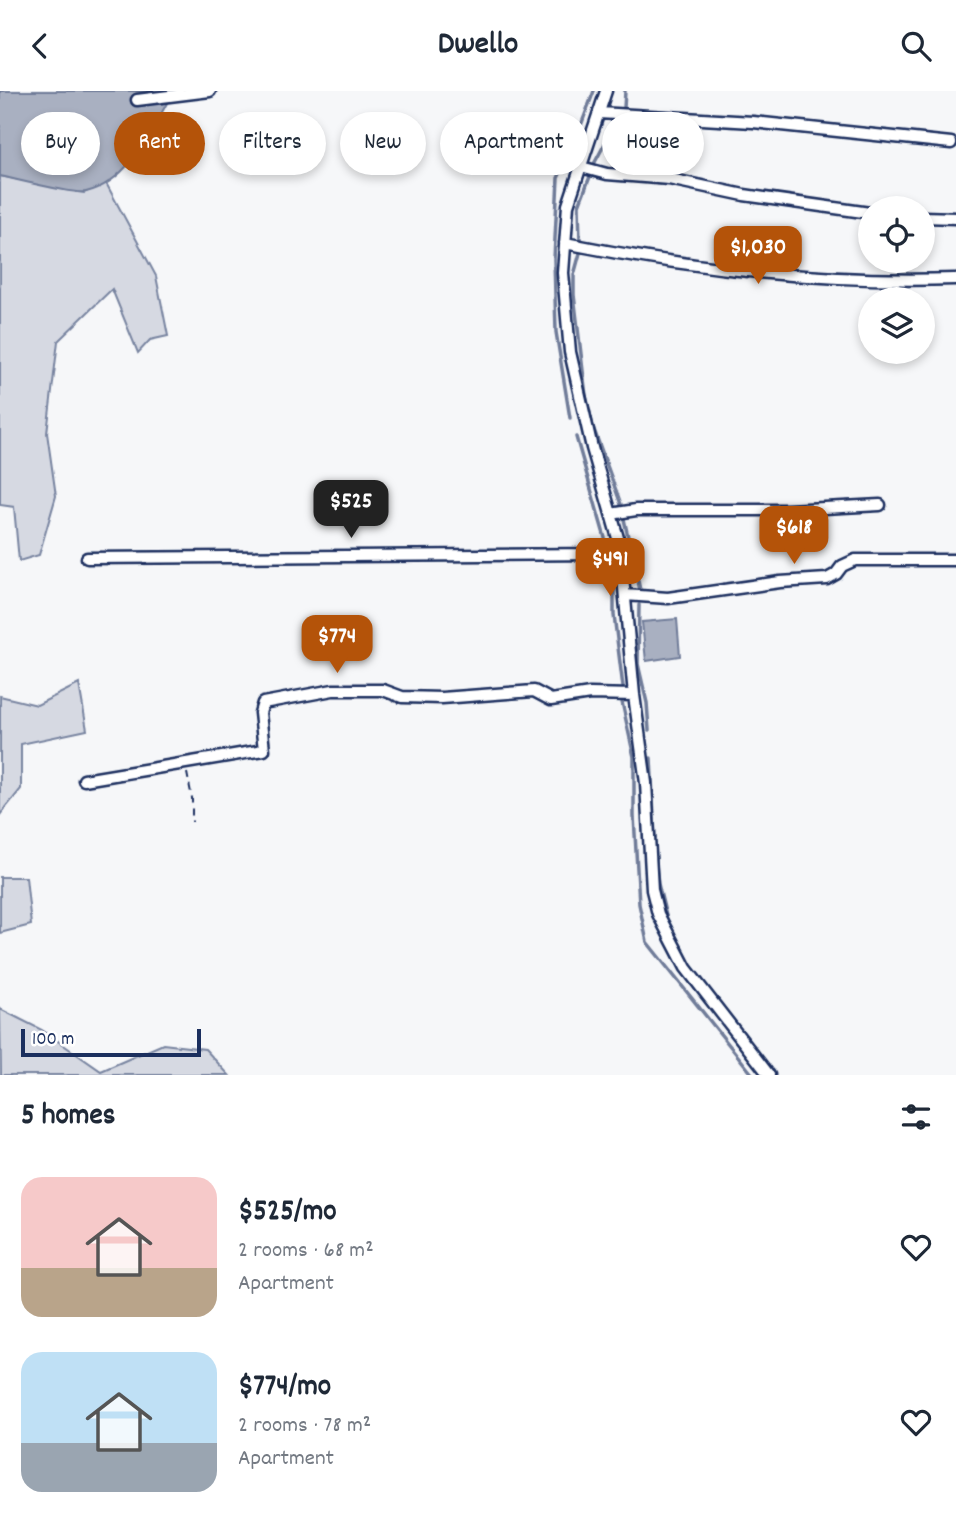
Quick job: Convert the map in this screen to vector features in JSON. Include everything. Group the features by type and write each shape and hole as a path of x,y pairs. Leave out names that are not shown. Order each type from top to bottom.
{"street":[{"path":"137,100 210,91"},
{"path":"588,145 606,91"},
{"path":"598,113 753,122 951,143"},
{"path":"588,169 607,174 669,179 744,195 858,211"},
{"path":"578,175 568,205 563,273 570,352 592,448 621,545 634,695 646,783 652,890 658,913 687,968 769,1075"},
{"path":"935,217 956,218"},
{"path":"565,243 624,254 813,277 899,281 955,279"},
{"path":"611,514 636,510 787,510 880,505"},
{"path":"87,558 602,554 621,545"},
{"path":"625,595 668,598 780,582 828,579 842,566 855,560 956,560"},
{"path":"84,781 264,750 260,713 263,703 333,690 383,690 402,697 442,698 534,691 551,700 590,694 634,695"}],"path":[{"path":"185,762 192,798 192,822"}],"shaded area":[{"path":"0,176 84,193 106,183 156,276 168,336 150,340 138,353 112,289 58,341 47,433 56,496 39,555 19,561 14,507 0,505"},
{"path":"79,684 87,730 21,744 21,789 0,815 0,696 37,705"},
{"path":"0,877 26,877 31,925 0,933"},
{"path":"0,1009 42,1030 101,1071 163,1044 205,1049 229,1075 1,1075"}],"water":[{"path":"0,91 210,91 171,96 162,112 114,112 114,175 118,175 101,186 80,192 0,176"},
{"path":"677,619 680,656 646,661 642,622"}],"waterway":[{"path":"586,112 594,91"},
{"path":"624,108 625,91"},
{"path":"594,164 602,149"},
{"path":"580,242 579,205 591,174"},
{"path":"560,175 554,259 556,332 570,418"},
{"path":"580,253 574,275 574,295 586,396 593,427 622,507"},
{"path":"576,437 607,545"},
{"path":"624,519 640,590"},
{"path":"609,556 614,569 614,615 623,687"},
{"path":"639,605 638,664 647,703 649,730"},
{"path":"622,702 634,757 639,904 647,942 753,1075"},
{"path":"651,758 655,838"},
{"path":"654,844 658,884 668,924"}]}
